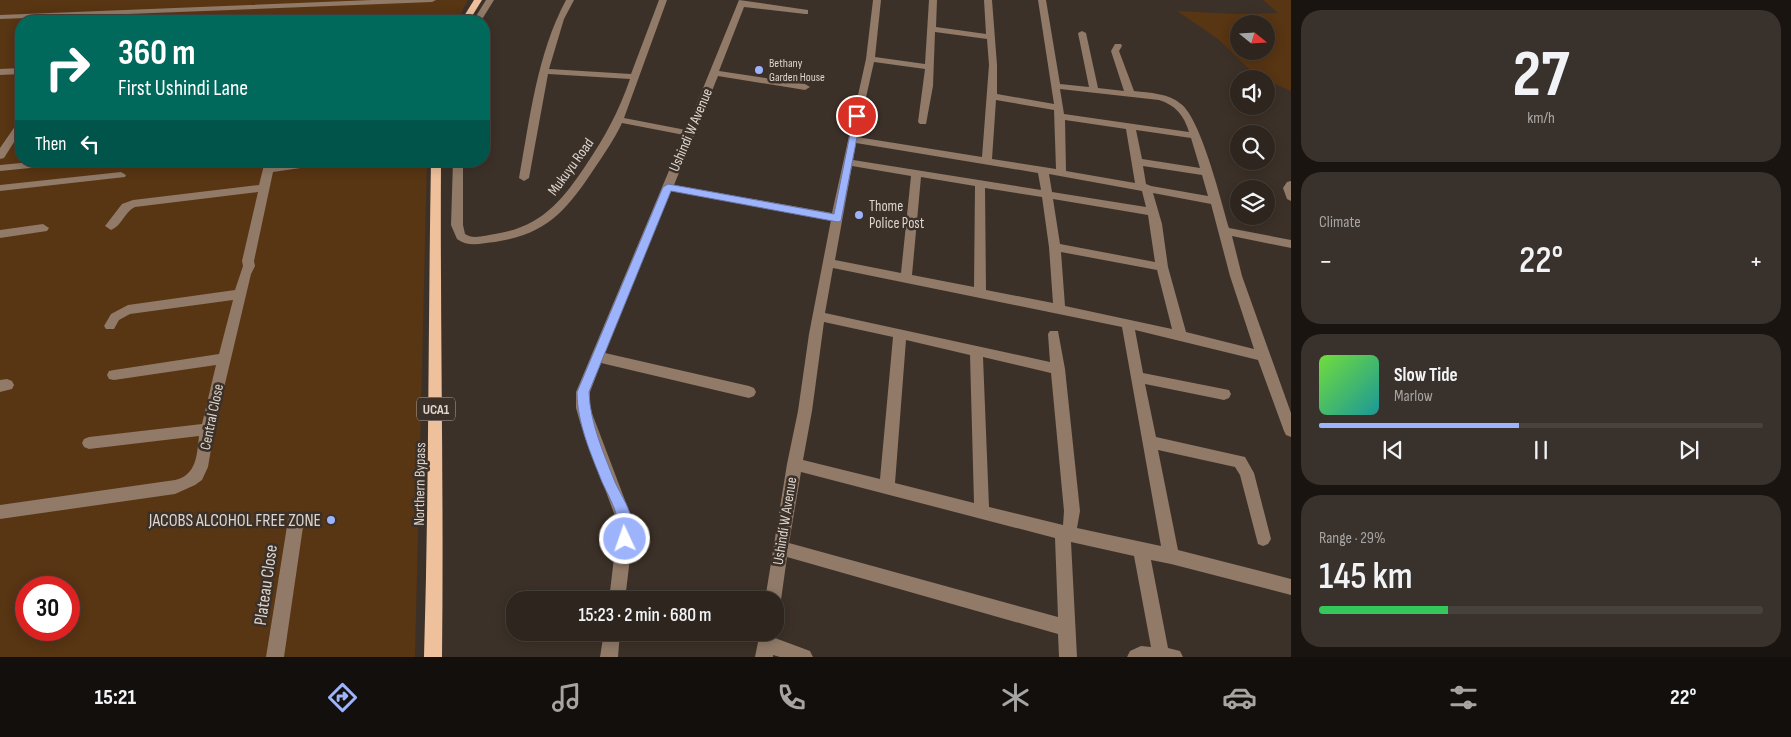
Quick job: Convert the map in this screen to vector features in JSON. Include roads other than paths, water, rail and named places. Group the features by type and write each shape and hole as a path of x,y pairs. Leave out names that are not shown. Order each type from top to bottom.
{"main road":[{"path":"469,15 478,0"},
{"name":"Northern Bypass","path":"433,657 436,524 434,308 436,167"}],"street":[{"path":"52,15 156,11 240,4 432,0"},
{"path":"481,15 490,0"},
{"path":"524,178 544,71 560,19 570,0"},
{"name":"Mukuyu Road","path":"458,167 457,221 458,235 462,238 472,241 497,238 534,225 560,207 596,160 619,120 647,38 663,0"},
{"name":"Ushindi W Avenue","path":"774,591 819,316 847,162 870,60 877,0"},
{"path":"923,122 933,0"},
{"path":"986,160 992,96 992,56 988,0"},
{"path":"1042,0 1060,112 1061,172"},
{"path":"742,2 805,12"},
{"name":"Ushindi W Avenue","path":"618,591 626,524 587,422 582,399 585,385 715,73 742,2"},
{"path":"153,15 156,11"},
{"path":"0,17 15,16"},
{"path":"931,29 990,37"},
{"path":"1082,33 1094,90"},
{"path":"1118,46 1115,51 1130,94"},
{"path":"870,60 929,67"},
{"path":"0,72 15,71"},
{"path":"544,71 634,78"},
{"path":"715,73 805,87"},
{"path":"1056,86 1160,97 1181,106 1195,136 1207,172 1236,276 1262,356 1290,424"},
{"path":"992,96 1131,127 1195,136"},
{"path":"619,120 689,133"},
{"path":"1131,127 1137,162 1158,234 1162,267 1180,335"},
{"path":"0,156 15,133"},
{"path":"852,139 1061,172 1215,200"},
{"path":"8,144 15,143"},
{"path":"847,162 1152,212"},
{"path":"1137,162 1207,172"},
{"path":"0,168 15,166"},
{"name":"Central Close","path":"0,512 110,497 185,484 194,478 201,468 207,429 226,358 240,294 249,266 248,261 269,167"},
{"path":"1043,170 1055,247 1059,308"},
{"path":"906,279 916,173"},
{"path":"0,188 121,175"},
{"path":"980,184 980,294"},
{"path":"1291,184 1288,188 1291,197"},
{"path":"668,187 838,218"},
{"path":"111,226 126,207 133,204 264,188"},
{"path":"0,234 43,228"},
{"path":"1224,231 1291,244"},
{"path":"1055,247 1162,267"},
{"path":"829,263 1059,308 1180,335 1262,356"},
{"path":"110,326 115,317 128,310 240,294"},
{"path":"819,316 1058,369"},
{"path":"1127,323 1171,556"},
{"path":"1054,334 1072,511 1069,534 1062,539 1068,657"},
{"path":"887,488 900,335"},
{"path":"976,352 982,511"},
{"path":"598,357 749,392"},
{"path":"114,374 226,358"},
{"path":"1138,377 1224,394"},
{"path":"89,443 207,429"},
{"path":"1150,442 1240,462 1247,473 1263,539"},
{"path":"794,464 1069,534 1171,556 1291,587"},
{"name":"Plateau Close","path":"275,657 296,520"},
{"path":"781,548 1065,627"},
{"path":"1136,657 1168,656 1141,551 1171,556"},
{"path":"609,657 611,641"},
{"path":"766,644 804,657"}],"place":[{"name":"Bethany Garden House","path":"759,70"},
{"name":"Thome Police Post","path":"859,215"},
{"name":"JACOBS ALCOHOL FREE ZONE","path":"331,520"}]}
